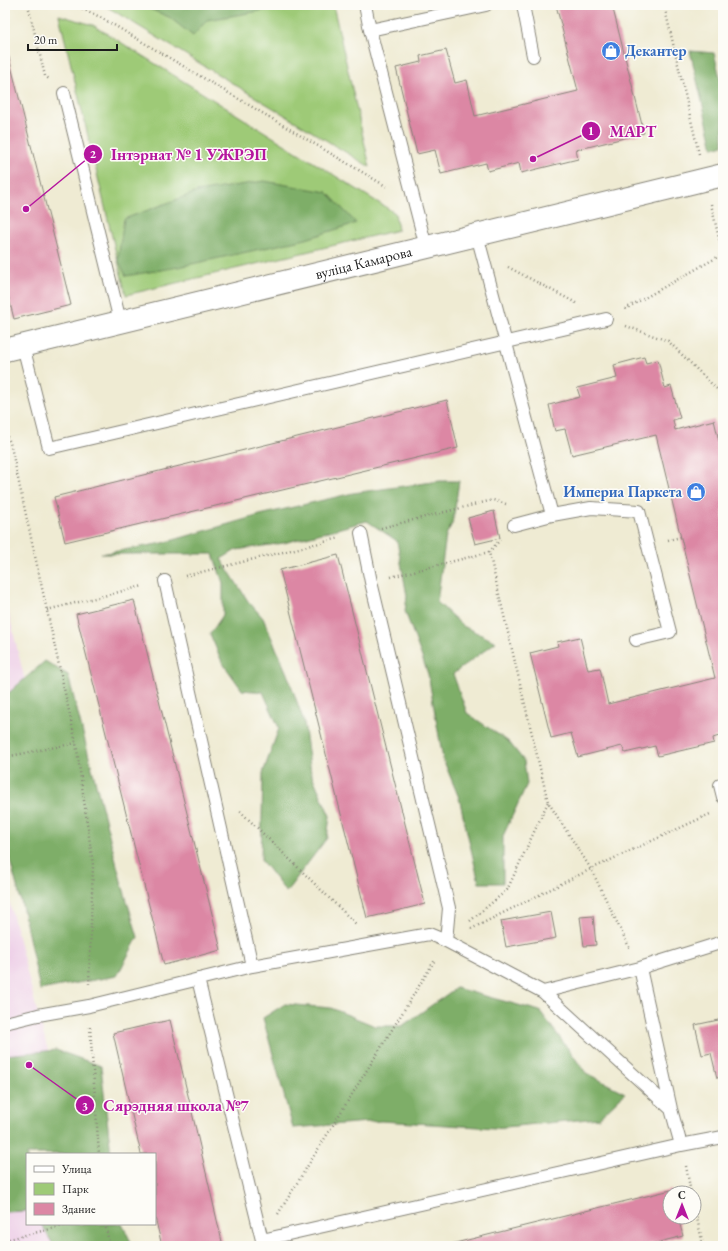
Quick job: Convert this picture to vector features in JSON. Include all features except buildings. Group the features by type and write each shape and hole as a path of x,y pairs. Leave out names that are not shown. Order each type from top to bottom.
{"street":[{"name":"вуліца Камарова","path":"14,348 714,177"}],"lane":[{"path":"365,5 370,30 426,247"},
{"path":"370,30 486,5"},
{"path":"523,5 533,56"},
{"path":"64,93 120,321"},
{"path":"477,235 552,515"},
{"path":"14,348 50,448 606,319"},
{"path":"514,525 552,515 591,508 640,512 670,632 636,640"},
{"path":"361,533 371,582 449,908 446,941"},
{"path":"165,581 252,966"},
{"path":"720,784 723,796"},
{"path":"5,1023 38,1015 89,1006 252,966 429,934 446,941 543,992 671,1109"},
{"path":"543,992 640,968 723,942"},
{"path":"640,968 671,1109 681,1146"},
{"path":"198,979 262,1240 723,1137"}],"path":[{"path":"28,5 45,76 64,93"},
{"path":"75,5 102,18 415,204"},
{"path":"606,319 723,255 714,177 664,5"},
{"path":"5,433 10,442 76,743 92,865 89,1006 99,1153"},
{"path":"47,610 462,507"},
{"path":"371,582 490,552 548,802 591,870 640,968"},
{"path":"5,757 76,743"},
{"path":"262,1240 446,941 507,890 548,802"},
{"path":"239,810 376,944"},
{"path":"446,941 716,811"},
{"path":"681,1146 689,1185"},
{"path":"5,1240 67,1225"},
{"path":"105,1225 110,1246"},
{"path":"698,1225 703,1245 700,1246"}],"shaded area":[{"path":"5,598 26,685 5,724"},
{"path":"5,885 38,1015 66,1114 28,1153 26,1153 26,1225 91,1225 96,1246 5,1246"}],"green space":[{"path":"104,5 333,5 370,167"},
{"path":"140,5 296,5 207,20 193,36 169,17"},
{"path":"59,15 93,25 395,213 398,230 126,295"},
{"path":"690,51 714,53 723,90 723,145 713,148"},
{"path":"264,181 327,192 356,223 306,239 178,267 126,276 118,259 124,219 197,192"},
{"path":"440,481 459,481 453,522 446,535 437,602 463,626 496,642 453,674 467,713 509,742 524,761 527,784 503,836 503,883 479,883 459,798 443,759 428,674 405,611 407,596 397,541 367,521 284,543 236,550 221,559 248,601 263,618 288,676 304,722 311,773 330,816 327,838 286,892 261,860 263,773 279,728 263,692 242,690 222,662 210,634 223,615 223,583 213,554 101,554 163,543 260,515 353,493"},
{"path":"45,661 68,675 121,881 138,937 117,976 40,990 22,905 5,842 5,696"},
{"path":"456,988 540,1011 586,1073 625,1093 599,1118 495,1128 381,1121 293,1128 263,1018 285,1004 331,1008 375,1026 402,1026"},
{"path":"56,1050 101,1066 111,1153 26,1153 26,1211 5,1212 5,1055"},
{"path":"42,1225 122,1225 133,1246 54,1246"}],"place":[{"name":"Декантер","path":"611,51"},
{"name":"МАРТ","path":"533,159"},
{"name":"Інтэрнат № 1 УЖРЭП","path":"26,209"},
{"name":"Империа Паркета","path":"696,492"},
{"name":"Сярэдняя школа №7","path":"29,1065"}]}
